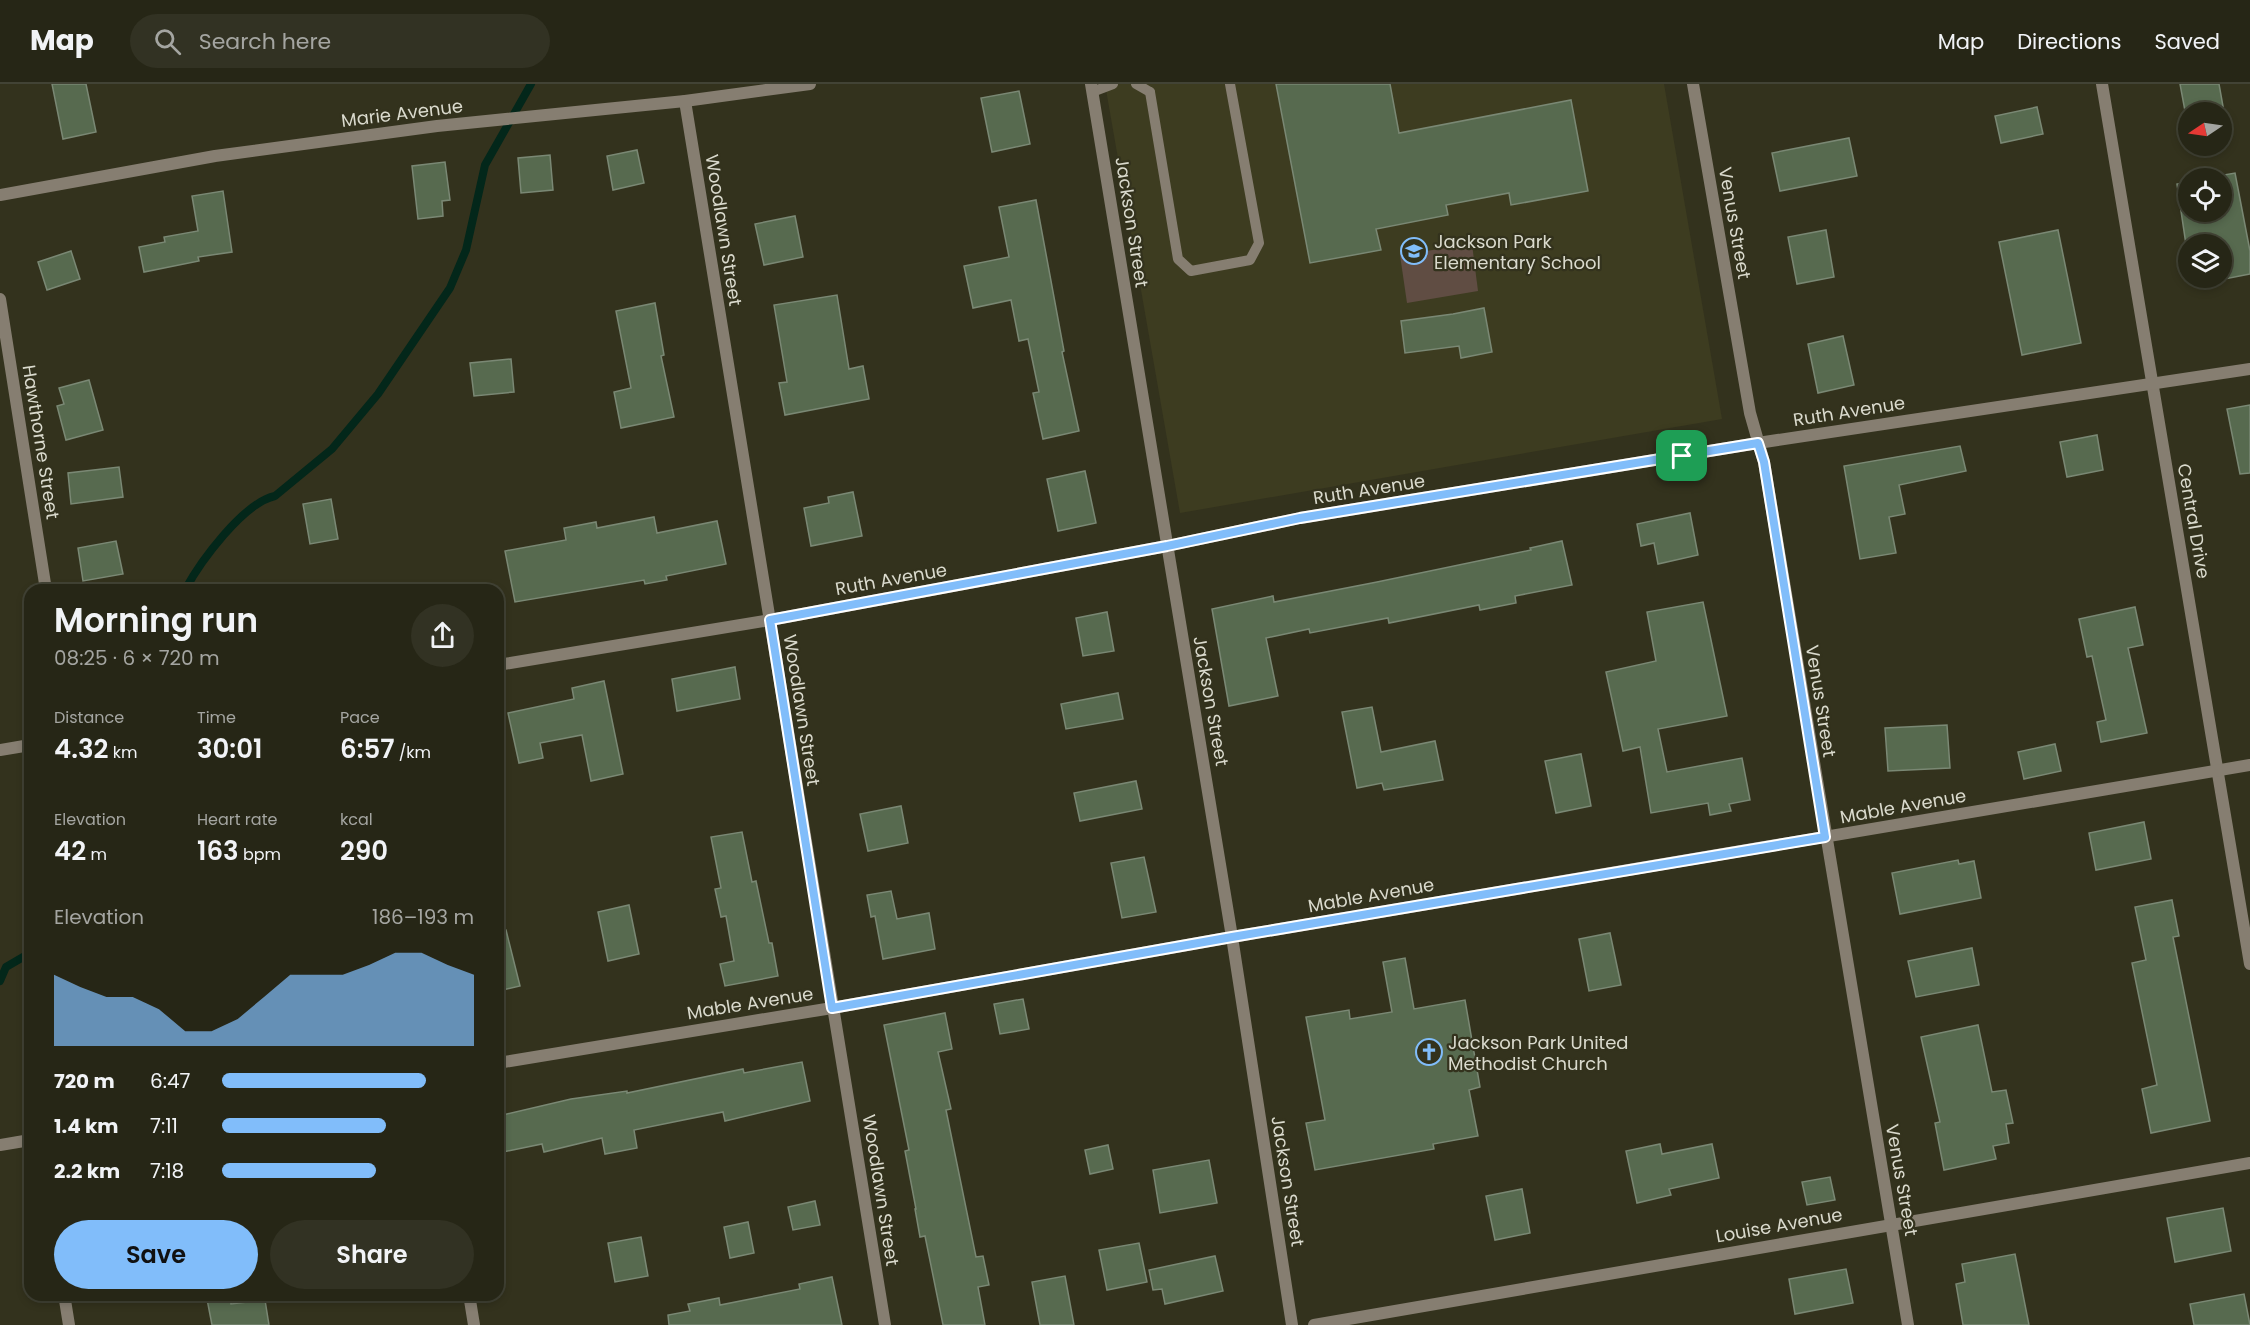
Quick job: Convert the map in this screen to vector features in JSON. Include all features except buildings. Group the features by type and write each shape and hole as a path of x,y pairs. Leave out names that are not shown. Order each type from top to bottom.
{"street":[{"name":"Marie Avenue","path":"0,195 215,156 437,126 685,101 810,84"},
{"name":"Venus Street","path":"1693,84 1750,413 1764,462 1908,1325"},
{"name":"Central Drive","path":"2102,84 2250,964"},
{"name":"Jackson Street","path":"1092,88 1232,937 1292,1325"},
{"name":"Woodlawn Street","path":"685,101 885,1325"},
{"name":"Hawthorne Street","path":"0,299 45,584"},
{"name":"Ruth Avenue","path":"504,664 770,620 1167,546 1300,518 1758,443 2250,369"},
{"path":"0,750 24,746"},
{"name":"Mable Avenue","path":"504,1062 2250,765"},
{"path":"0,1145 24,1141"},
{"name":"Louise Avenue","path":"1314,1325 2250,1163"},
{"path":"65,1301 69,1325"},
{"path":"470,1301 474,1325"}],"lane":[{"path":"1092,88 1113,84"},
{"path":"1136,84 1154,88 1178,259 1191,271 1250,260 1259,243 1230,84"}],"shaded area":[{"name":"Jackson Park Elementary School","path":"1105,84 1664,84 1722,419 1180,513"},
{"path":"1472,244 1478,291 1407,303 1400,255"}],"waterway":[{"path":"189,584 201,564 236,521 263,501 275,496 332,449 378,394 450,288 466,250 485,165 531,84"},
{"path":"0,981 6,967 24,956"}],"place":[{"name":"Jackson Park Elementary School","path":"1414,251"},
{"name":"Jackson Park United Methodist Church","path":"1429,1052"}],"route":[{"path":"1758,443 1764,462 1825,837 1232,937 832,1008 770,620 1167,546 1300,518 1682,456 1758,443"}]}
